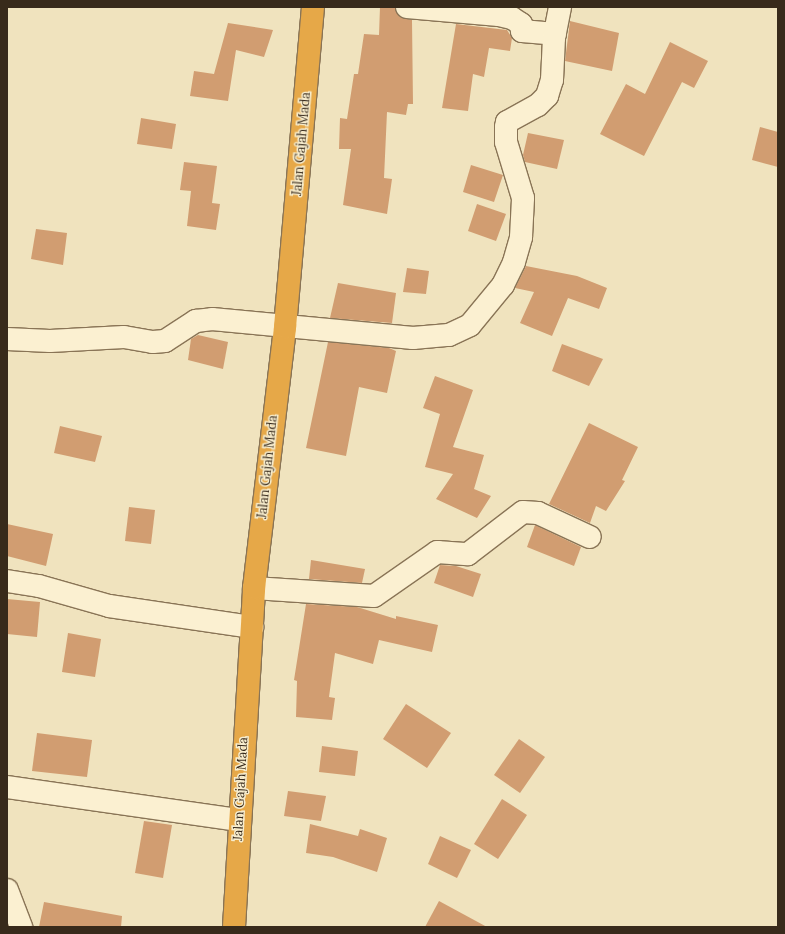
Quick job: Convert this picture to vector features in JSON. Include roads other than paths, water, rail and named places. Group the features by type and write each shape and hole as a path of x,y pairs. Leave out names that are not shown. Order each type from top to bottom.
{"highway":[{"name":"Jalan Gajah Mada","path":"234,927 239,820 254,588 285,327 313,7"}],"street":[{"path":"407,7 499,15 521,24 522,31 555,34"},
{"path":"7,340 50,341 124,337 152,342 169,338 196,321 212,319 413,338 449,335 470,325 503,285 514,262 521,237 523,198 506,142 506,127 507,122 538,105 547,96 552,80 555,34 560,7"},
{"path":"254,588 374,596 437,552 468,554 522,512 538,513 590,537"},
{"path":"7,581 39,586 109,606 252,627"},
{"path":"7,787 239,820"},
{"path":"7,890 21,927"}]}
